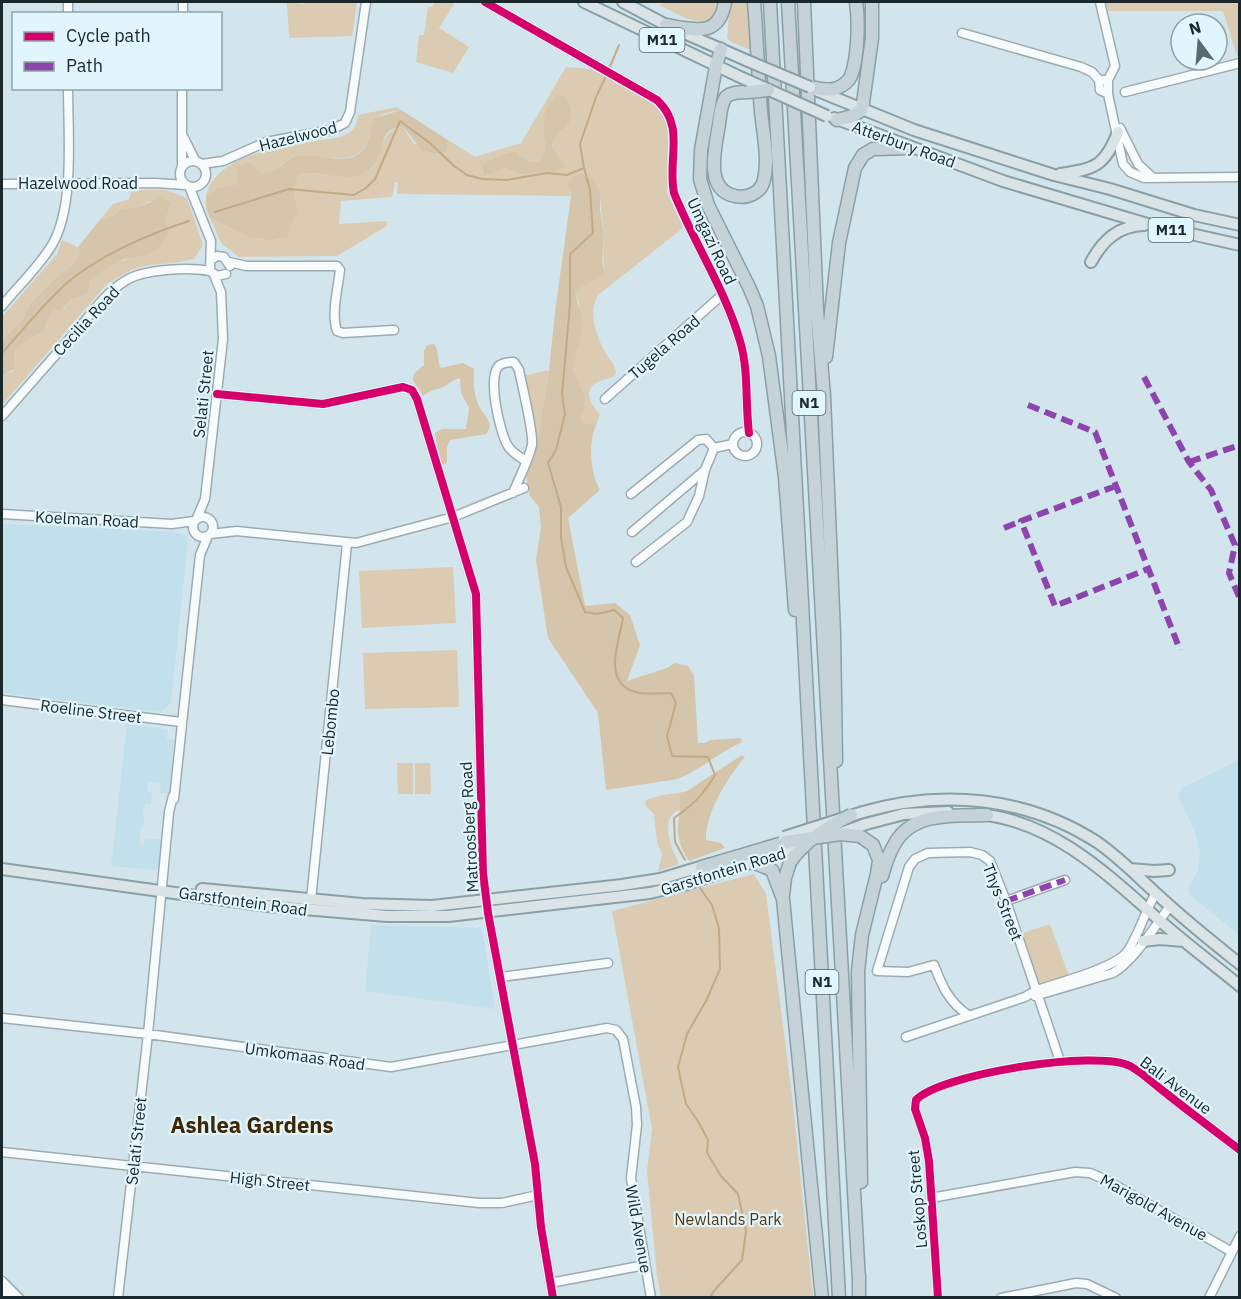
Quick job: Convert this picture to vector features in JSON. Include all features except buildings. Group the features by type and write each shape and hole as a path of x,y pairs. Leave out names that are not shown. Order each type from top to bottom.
{"highway":[{"path":"666,25 692,29 712,27 721,19 725,2"},
{"path":"754,2 764,147 764,180 758,190 752,194 735,196 725,192 717,181 713,165 724,101 732,94 748,92 768,90"},
{"path":"761,2 773,53"},
{"name":"N1","path":"770,2 839,1298"},
{"name":"N1","path":"788,2 859,1298"},
{"path":"804,2 817,310 824,396 836,705 836,768 831,805"},
{"path":"810,87 831,92 844,85 851,76 857,22 856,2"},
{"path":"832,118 847,118 862,110 872,38 872,2"},
{"path":"721,50 701,150 700,179 708,205 757,306 769,356 785,477 795,612 806,667"},
{"path":"824,396 833,286 839,243 855,168 864,155 873,149 912,148"},
{"path":"786,849 814,837 857,813"},
{"path":"867,915 894,844 910,826 935,817 987,815"},
{"path":"702,867 803,846 814,837 863,830 879,860 862,934 858,971 861,1180 859,1281"},
{"path":"786,849 783,899 822,1298"},
{"path":"755,862 772,870 783,899"}],"main road":[{"name":"Atterbury Road","path":"584,2 768,90 832,118 912,148 1003,181 1150,225 1239,245"},
{"name":"M11","path":"623,2 666,25 810,87"},
{"name":"Atterbury Road","path":"831,92 862,110 915,130 1054,175 1110,189 1194,215 1239,225"},
{"path":"1054,175 1077,171 1099,163 1109,152 1118,132"},
{"path":"1091,262 1103,243 1116,232 1136,225 1150,225"},
{"name":"Garstfontein Road","path":"165,888 268,906 339,913 437,917 488,912 650,893 684,885 755,862 857,813 924,800 981,800 1009,804 1038,813 1097,843 1239,964"},
{"path":"863,830 904,814 931,811 987,815 1035,829 1058,840 1092,862 1239,986"},
{"name":"Garstfontein Road","path":"803,846 840,834"},
{"name":"Garstfontein Road","path":"2,869 165,888 362,904 421,906 486,901 640,882 702,867"},
{"path":"1130,869 1169,870"},
{"path":"1143,941 1162,939 1184,941"}],"street":[{"name":"Hazelwood","path":"199,162 223,161 266,142 331,130 345,123 350,111 366,2"},
{"name":"Umgazi Road","path":"484,2 657,100 668,113 673,127 674,193 722,295 740,341 745,364 747,392 745,433"},
{"path":"1100,2 1115,66 1104,80 1100,90 1108,94 1124,166 1140,177 1239,177"},
{"path":"962,33 1081,68 1104,80"},
{"path":"1125,92 1239,63"},
{"path":"2,306 46,255 54,242 69,183 68,90"},
{"path":"182,90 180,177 187,186 196,187 223,161"},
{"path":"1114,117 1136,160 1152,177"},
{"path":"181,132 187,147 199,162 204,179"},
{"path":"1123,161 1128,156 1136,160"},
{"path":"182,166 190,160 199,162"},
{"path":"1128,170 1134,170 1136,160"},
{"name":"Hazelwood Road","path":"155,183 167,178 182,166"},
{"name":"Selati Street","path":"200,210 204,179"},
{"name":"Hazelwood Road","path":"2,184 155,183 187,186"},
{"name":"Selati Street","path":"118,1298 173,827 173,796 200,555 195,526 205,499 223,339 221,292 227,266 211,241 200,210 187,186"},
{"name":"Selati Street","path":"211,241 211,267 221,292"},
{"path":"227,266 221,276 211,267 217,256 227,266 337,266 340,270 336,319 338,331 343,333 394,330"},
{"name":"Cecilia Road","path":"2,416 102,301 124,281 137,276 211,267"},
{"name":"Tugela Road","path":"605,399 722,295"},
{"path":"513,493 526,461 532,443 519,370 514,362 510,362 500,365 496,370 494,387 497,410 501,433 508,447 526,461"},
{"name":"Matroosberg Road","path":"217,394 312,404 331,403 403,387 409,388 416,395 474,584 477,604 481,840 486,901 535,1164 553,1298"},
{"path":"745,433 755,437 757,444 752,453 742,455 736,451 733,444 735,437 745,433"},
{"path":"631,494 698,440 706,439 714,448"},
{"path":"714,448 733,444"},
{"path":"636,561 687,522 699,496 705,470 714,448"},
{"path":"632,532 705,470"},
{"path":"237,531 201,537 195,526 204,517 237,531 347,544 379,538 453,517 524,488"},
{"name":"Selati Street","path":"205,499 210,521"},
{"name":"Koelman Road","path":"2,514 195,526"},
{"path":"209,535 213,528 210,521"},
{"name":"Selati Street","path":"200,555 209,535"},
{"name":"Lebombo","path":"311,900 347,544"},
{"name":"Roeline Street","path":"2,700 181,722"},
{"name":"Thys Street","path":"968,1015 958,1008 945,993 934,965 908,972 877,971 909,867 918,856 928,853 970,852 982,855 990,861 1006,901 1060,1061"},
{"path":"1006,901 1065,880"},
{"path":"1038,993 1119,959 1128,950 1146,909 1156,893"},
{"path":"906,1037 1026,996 1113,973 1126,964 1170,906"},
{"path":"501,977 608,963"},
{"name":"Umkomaas Road","path":"2,1018 148,1034 384,1067 607,1028"},
{"name":"Wild Avenue","path":"607,1028 616,1030 623,1039 636,1107 637,1125 631,1178 651,1298"},
{"name":"Bali Avenue","path":"916,1100 930,1091 988,1072 1060,1061 1114,1062 1130,1066 1239,1150"},
{"name":"Loskop Street","path":"916,1100 915,1109 927,1148 938,1298"},
{"name":"High Street","path":"2,1152 490,1204 538,1195"},
{"name":"Marigold Avenue","path":"931,1198 1075,1172 1086,1172 1106,1180 1232,1252"},
{"path":"1209,1298 1239,1236"},
{"path":"550,1283 645,1264"},
{"path":"2,1281 19,1298"},
{"path":"1000,1298 1076,1283 1087,1284 1116,1298"},
{"path":"2,1290 10,1298"}],"shaded area":[{"path":"566,96 572,115 567,126 554,140 552,148 565,166 556,172 523,175 505,168 491,174 483,174 483,164 515,151 529,162 540,162 544,148 545,114 555,97"},
{"path":"401,110 448,140 444,153 423,150 403,127 388,132 375,163 362,174 345,177 300,174 294,192 298,212 293,218 288,236 271,240 246,236 210,218 206,208 206,196 216,189 237,184 237,172 242,164 250,163 258,171 265,173 297,156 338,159 354,156 361,152 367,144 375,118"},
{"path":"581,174 594,180 600,192 604,236 602,260 605,273 575,292 582,319 580,341 573,368 584,395 584,409 581,417 583,422 596,425 593,432 591,457 594,475 600,490 568,518 585,606 615,603 630,615 640,645 627,681 667,668 675,663 688,666 694,676 698,743 741,738 742,742 678,779 606,790 598,713 548,638 536,560 541,527 539,507 530,496 526,476 536,450 549,370 571,196 568,182"},
{"path":"160,198 170,202 171,206 165,221 169,232 158,249 147,255 124,259 104,270 90,281 88,294 70,300 62,310 53,311 45,328 39,334 17,347 14,352 14,369 2,376 2,340 23,319 31,302 55,278 73,265 80,251 78,247 99,221 113,216 122,209 138,207"},
{"path":"434,344 441,368 463,363 474,369 476,399 490,427 486,434 450,440 447,447 447,462 444,465 439,460 435,433 442,429 466,429 469,408 461,393 460,378 423,396 414,382 413,377 424,365 424,351 427,345"},
{"path":"2,525 177,532 185,536 188,540 171,703 161,712 2,693"},
{"path":"127,724 168,729 167,739 174,740 169,794 160,793 161,783 148,782 147,792 152,792 151,804 146,803 143,808 144,824 141,827 139,843 144,844 145,838 164,840 161,866 155,870 111,866"},
{"path":"742,755 745,757 719,796 709,818 706,840 721,843 725,848 689,861 678,834 679,793 687,791"},
{"path":"1239,760 1240,935 1190,895 1188,889 1198,870 1200,854 1196,834 1178,796 1182,788"},
{"path":"371,925 482,928 495,1009 365,991"}],"green space":[{"path":"287,2 303,4 307,2 357,2 352,36 289,38"},
{"path":"435,2 454,4 439,28 469,47 453,73 416,62 419,35 424,35 428,7 432,7"},
{"path":"666,2 721,2 717,16 709,20 695,21 659,5"},
{"path":"730,2 747,2 751,50 727,38"},
{"path":"1105,2 1239,2 1239,55 1237,56 1229,30 1229,12 1108,11"},
{"path":"566,67 594,69 652,103 664,116 669,130 667,192 683,228 598,295 593,309 594,325 616,374 598,382 590,389 591,402 600,414 596,425 583,422 581,417 584,409 584,395 573,368 580,341 579,303 575,292 605,272 600,192 569,191 571,196 397,194 398,183 395,182 392,197 341,201 339,224 387,221 387,226 337,256 239,257 221,243 210,218 246,236 295,204 294,184 300,174 356,175 372,168 386,137 390,132 403,127 414,144 448,144 448,140 475,157 521,143","holes":["566,96 572,115 570,121 554,141 552,149 564,163 556,172 523,175 505,168 491,174 483,174 482,172 518,153 529,162 540,162 544,156 544,142 552,99"]},
{"path":"397,107 401,110 383,114 374,121 364,148 353,156 337,158 296,156 275,170 265,173 253,165 238,184 216,189 206,196 212,182 235,162 268,150 343,136 354,128 358,115"},
{"path":"132,190 166,190 187,198 203,245 194,259 140,267 105,286 2,405 2,376 13,371 16,348 42,331 53,311 64,309 70,300 88,294 90,281 110,265 142,256 168,232 165,221 171,207 150,201 138,207 122,209 113,216 99,221 113,204 129,199"},
{"path":"62,240 78,247 80,251 73,265 55,278 31,302 23,319 2,340 2,317 57,254"},
{"path":"549,370 536,450 522,376"},
{"path":"453,567 456,623 362,628 359,571"},
{"path":"457,650 459,707 365,709 363,653"},
{"path":"397,763 413,763 413,794 398,794"},
{"path":"415,763 430,763 431,794 415,794"},
{"path":"679,793 680,809 673,814 668,827 670,842 679,864 658,871 662,854 657,842 654,814 645,805 646,800"},
{"name":"Newlands Park","path":"754,874 766,894 792,1095 813,1297 661,1297 647,1171 652,1129 612,911"},
{"path":"1050,924 1070,979 1038,986 1020,934"}],"waterway":[{"path":"609,69 619,45"},
{"path":"215,212 289,189 354,195 375,179 400,121 467,175 482,179 507,180 547,173 567,175 584,168 580,144 596,97 607,74"},
{"path":"584,168 590,190 593,233 570,254 570,305 562,394 565,414 556,450 548,463 561,507 561,538 566,567 585,612 597,614 614,610 623,618 615,656 615,666 621,683 638,693 671,693 676,703 667,736 672,756 708,757 715,775 697,799 674,818 675,842 685,860"},
{"path":"2,353 50,299 80,273 125,246 189,221"},
{"path":"700,888 712,905 719,928 720,969 706,1001 687,1034 678,1067 686,1104 708,1140 707,1153 721,1176 738,1194 746,1231 742,1260 710,1298"}],"marked path":[{"path":"1144,377 1189,462 1211,490 1235,545 1229,573 1240,599"},
{"path":"1028,405 1095,432 1180,650"},
{"path":"1189,462 1240,445"},
{"path":"1116,486 1021,521 1055,606 1148,569"},
{"path":"1004,528 1021,521"},
{"path":"1006,901 1065,880"}],"cycle path":[{"path":"485,2 657,100 666,110 673,132 674,193 726,303 743,352 749,433"},
{"path":"217,394 323,404 403,387 412,390 417,399 476,594 483,873 488,913 535,1164 541,1227 553,1298"},
{"path":"938,1298 929,1161 925,1138 915,1109 916,1100 931,1090 955,1081 1020,1067 1086,1060 1113,1062 1130,1066 1140,1072 1240,1150"}],"district":[{"name":"Ashlea Gardens","path":"252,1125"}]}
